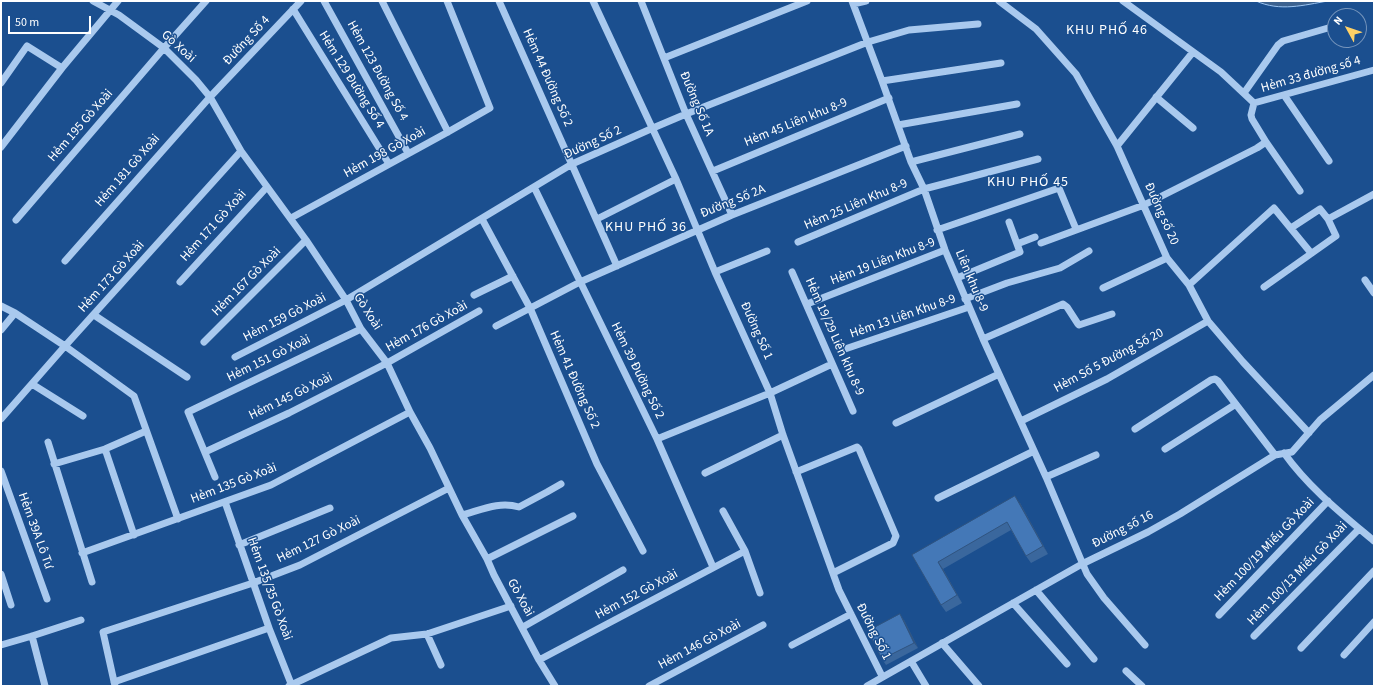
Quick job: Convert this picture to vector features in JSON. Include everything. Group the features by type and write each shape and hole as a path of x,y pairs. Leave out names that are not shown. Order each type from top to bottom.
{"street":[{"name":"Gò Xoài","path":"93,1 119,15 164,48 196,80 210,97 241,151 291,218 346,300 361,329 386,363 410,412 430,448 462,515 487,559 539,660 555,686"},
{"path":"1,147 62,68 118,1"},
{"name":"Hẻm 195 Gò Xoài","path":"16,220 206,1"},
{"name":"Đường Số 4","path":"210,97 301,1"},
{"name":"Hẻm 123 Đường Số 4","path":"324,1 408,153"},
{"path":"382,1 448,132"},
{"name":"Hẻm 198 Gò Xoài","path":"291,218 490,108 447,1"},
{"name":"Hẻm 44 Đường Số 2","path":"499,1 617,266"},
{"name":"Đường Số 1","path":"593,1 653,128 715,272 770,393 783,435 839,590 882,676"},
{"name":"Đường Số 1A","path":"641,1 686,114 732,215"},
{"path":"664,58 807,1"},
{"path":"852,2 866,1"},
{"name":"Đường số 20","path":"999,1 1036,29 1076,74 1117,146 1167,258 1189,285 1208,321 1243,362 1309,433"},
{"name":"Hẻm 33 đường số 4","path":"1124,1 1221,72 1254,103 1374,70"},
{"name":"Liên khu 8-9","path":"852,2 911,162 924,189 945,250 983,339 1046,477 1082,564 1091,581 1104,598 1145,645"},
{"name":"Hẻm 129 Đường Số 4","path":"293,9 389,164"},
{"name":"Đường Số 2","path":"346,300 572,164 653,128 868,42 909,30 978,24"},
{"path":"1244,93 1278,45 1283,41 1327,28"},
{"path":"1,83 27,46 62,68"},
{"path":"1117,146 1193,52"},
{"path":"882,81 1001,63"},
{"path":"1284,94 1329,161"},
{"name":"Hẻm 181 Gò Xoài","path":"65,261 210,97"},
{"path":"1156,97 1193,128"},
{"name":"Hẻm 45 Liên khu 8-9","path":"713,171 888,98"},
{"path":"1254,103 1251,115 1252,119 1300,191"},
{"path":"898,125 1017,104"},
{"path":"911,162 1020,134"},
{"path":"1041,243 1144,204 1257,148 1266,142"},
{"name":"Đường Số 2A","path":"530,308 580,282 697,230 906,146"},
{"name":"Hẻm 173 Gò Xoài","path":"1,419 241,151"},
{"name":"Hẻm 25 Liên Khu 8-9","path":"798,242 924,189 1038,159"},
{"path":"597,219 676,179"},
{"name":"Hẻm 171 Gò Xoài","path":"180,282 267,187"},
{"name":"Hẻm 39 Đường Số 2","path":"534,187 657,439 713,567"},
{"path":"937,230 1059,188 1076,229"},
{"path":"1328,219 1374,194"},
{"path":"1189,285 1274,208 1311,253"},
{"path":"1264,287 1336,236 1328,219 1320,209 1291,228"},
{"name":"Hẻm 41 Đường Số 2","path":"482,219 530,308 597,464 643,551"},
{"path":"957,278 1020,252 1009,222"},
{"path":"1017,244 1035,237"},
{"name":"Hẻm 167 Gò Xoài","path":"204,342 306,240"},
{"name":"Hẻm 19 Liên Khu 8-9","path":"807,304 945,250"},
{"path":"715,272 767,251"},
{"path":"966,299 1007,283 1060,268 1089,251"},
{"path":"1103,288 1167,258"},
{"name":"Hẻm 19/29 Liên khu 8-9","path":"792,272 853,411"},
{"path":"474,295 513,276"},
{"path":"1365,280 1374,292"},
{"name":"Hẻm 159 Gò Xoài","path":"235,358 346,300"},
{"path":"983,339 1063,304 1067,307 1079,325 1112,314"},
{"path":"1,306 15,313 65,346 134,396 178,519"},
{"name":"Hẻm 13 Liên Khu 8-9","path":"845,350 969,307"},
{"path":"496,326 530,308"},
{"name":"Hẻm 176 Gò Xoài","path":"386,363 479,311"},
{"path":"1,330 15,313"},
{"path":"94,315 187,378"},
{"name":"Hẻm Số 5 Đường Số 20","path":"1021,421 1107,379 1208,321"},
{"name":"Hẻm 151 Gò Xoài","path":"205,452 188,412 361,329"},
{"name":"Hẻm 145 Gò Xoài","path":"205,452 386,363"},
{"path":"657,439 770,393 832,364"},
{"path":"896,423 999,374"},
{"name":"Đường số 16","path":"867,686 882,676 1082,564 1148,532 1180,514 1275,455 1292,452 1320,420 1374,376"},
{"path":"1135,429 1211,380 1215,379 1275,455"},
{"path":"32,384 83,416"},
{"path":"1165,449 1236,404"},
{"name":"Hẻm 135 Gò Xoài","path":"82,553 271,485 410,412"},
{"path":"54,464 105,449 146,431"},
{"path":"706,473 783,435"},
{"path":"48,442 92,582"},
{"path":"796,472 856,447 859,449 896,536 894,543 833,573"},
{"path":"105,449 134,535"},
{"path":"938,498 1034,451"},
{"path":"205,452 215,477"},
{"path":"1284,453 1303,478 1328,502 1374,541"},
{"path":"1046,477 1096,455"},
{"name":"Hẻm 39A Lô Tư","path":"1,471 46,599"},
{"path":"462,515 496,505 509,504 519,506 561,484"},
{"name":"Hẻm 127 Gò Xoài","path":"114,684 103,632 253,583 300,564 449,488"},
{"name":"Hẻm 135/35 Gò Xoài","path":"225,502 291,686"},
{"name":"Hẻm 100/19 Miếu Gò Xoài","path":"1219,615 1328,502"},
{"path":"239,544 330,508"},
{"path":"723,511 746,551 760,593"},
{"path":"487,559 573,516"},
{"name":"Hẻm 100/13 Miếu Gò Xoài","path":"1254,636 1360,529"},
{"name":"Hẻm 152 Gò Xoài","path":"539,660 713,567 746,551"},
{"path":"523,627 623,570"},
{"path":"1302,648 1374,571"},
{"path":"1,574 11,605"},
{"path":"1036,590 1094,658"},
{"path":"1013,602 1067,664"},
{"path":"291,686 391,638 427,634 511,606"},
{"path":"792,645 851,614"},
{"path":"1,645 82,620"},
{"path":"1344,655 1374,622"},
{"name":"Hẻm 146 Gò Xoài","path":"649,686 763,625"},
{"path":"114,684 269,628"},
{"path":"427,634 441,665"},
{"path":"32,636 45,686"},
{"path":"942,643 979,686"},
{"path":"911,661 926,686"},
{"path":"1126,671 1142,686"}],"water":[{"path":"1256,1 1328,1 1301,6 1283,7"}],"building":[{"path":"1015,496 1043,546 1026,556 1007,522 938,562 957,595 941,605 912,555"},
{"path":"900,614 914,643 882,659 868,631"}],"district":[{"name":"KHU PHỐ 46","path":"1107,31"},
{"name":"KHU PHỐ 45","path":"1028,183"},
{"name":"KHU PHỐ 36","path":"646,228"}]}
